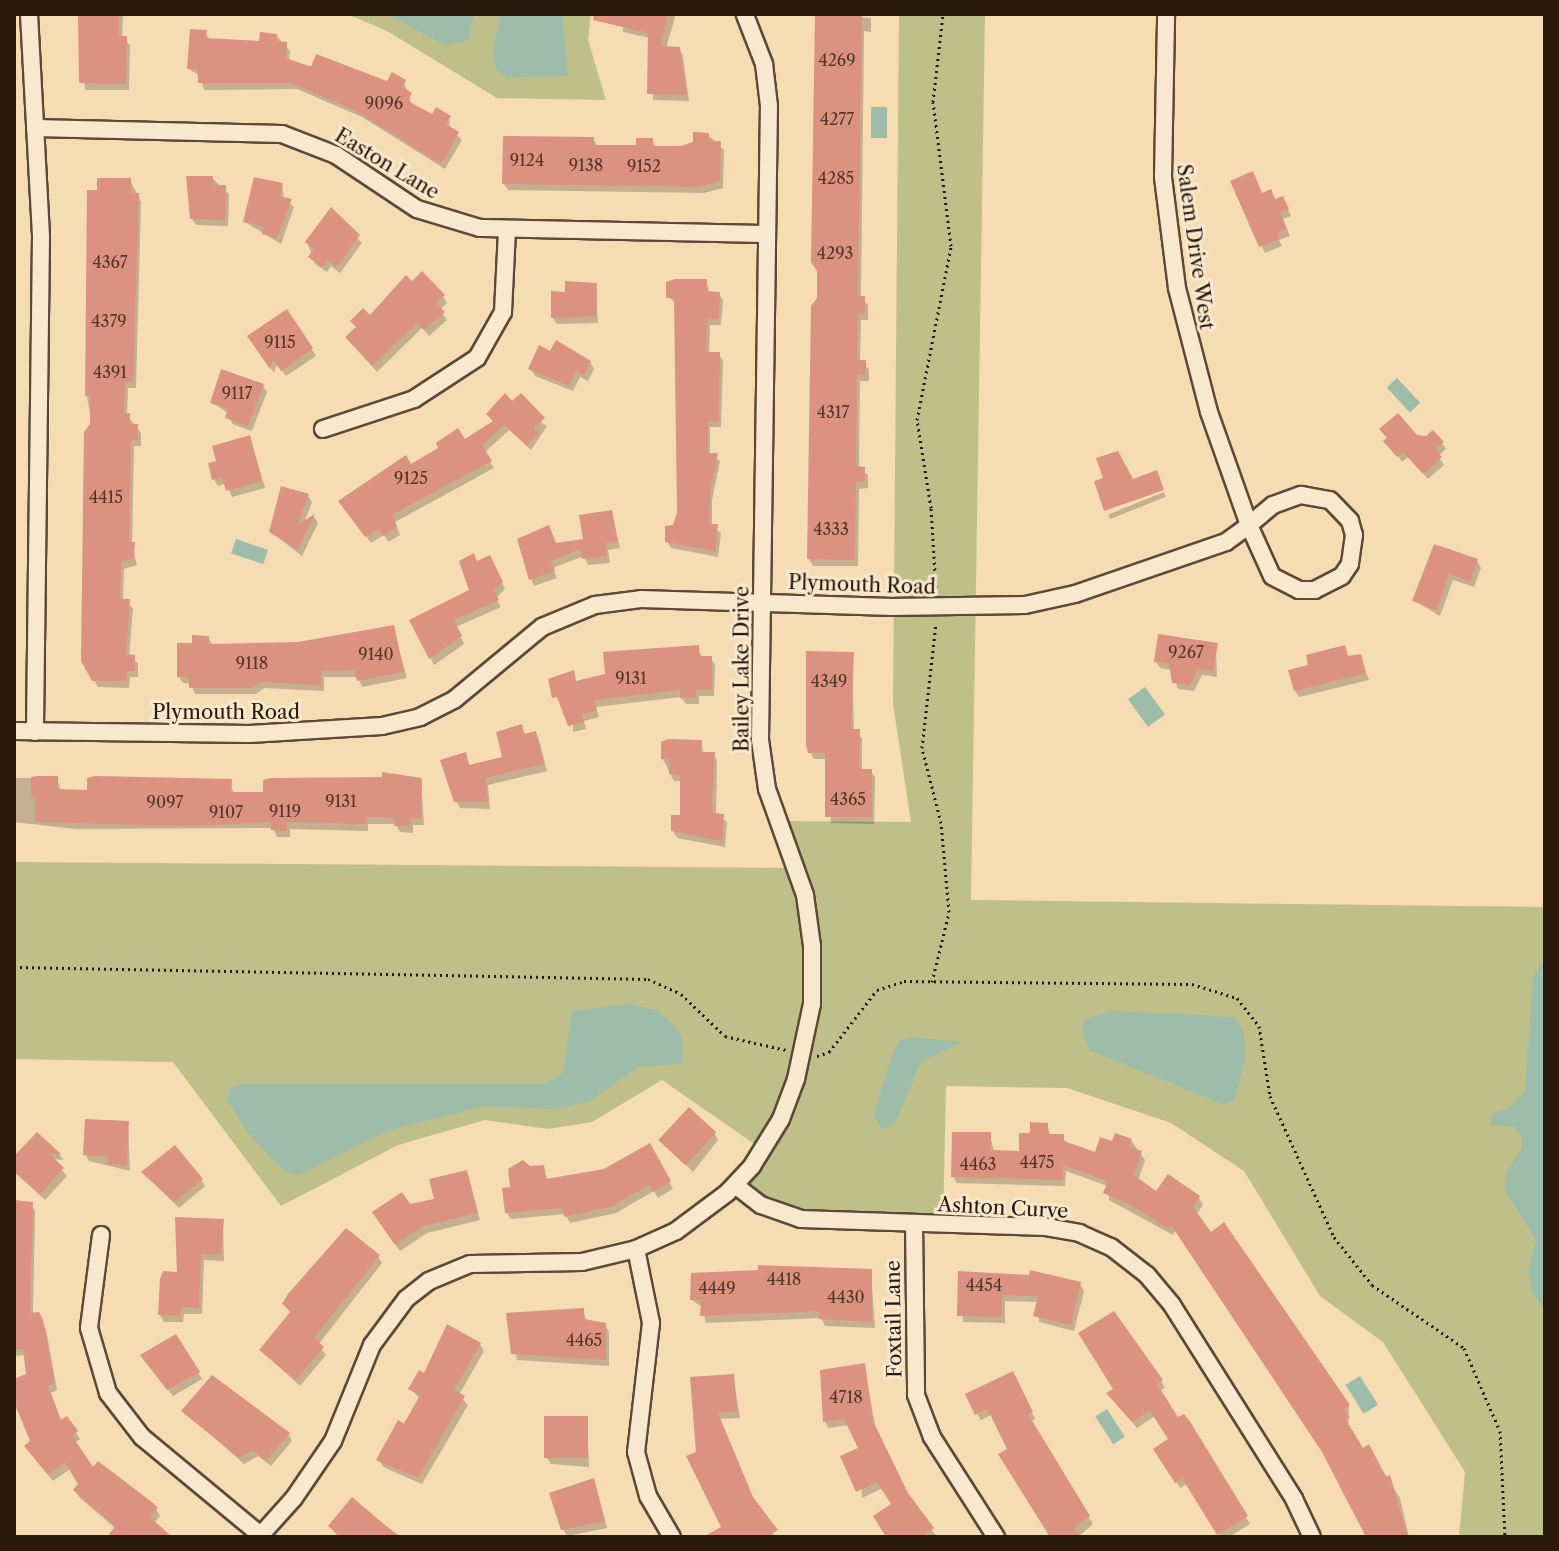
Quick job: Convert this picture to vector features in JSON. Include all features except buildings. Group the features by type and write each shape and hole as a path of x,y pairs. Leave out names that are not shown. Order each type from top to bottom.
{"street":[{"path":"29,14 41,237 35,732"},
{"name":"Salem Drive West","path":"1166,14 1163,177 1177,288 1209,412 1249,525 1272,576 1299,590 1329,585 1342,576 1354,550 1350,521 1330,500 1316,495 1287,498 1249,525"},
{"name":"Bailey Lake Drive","path":"261,1536 318,1465 346,1416 381,1329 418,1289 483,1262 568,1263 636,1249 688,1224 735,1185 763,1150 785,1109 803,1054 813,990 807,904 770,798 762,758 768,89 745,15"},
{"name":"Easton Lane","path":"35,128 282,134 336,155 424,212 471,226 507,230 767,234"},
{"path":"323,429 414,399 477,358 503,312 507,230"},
{"name":"Plymouth Road","path":"14,731 250,734 382,726 420,717 455,699 542,627 587,607 641,599 936,608 1010,607 1061,598 1207,552 1249,525"},
{"name":"Ashton Curve","path":"735,1185 761,1205 801,1219 1057,1228 1089,1237 1137,1265 1172,1305 1294,1499 1312,1537"},
{"name":"Foxtail Lane","path":"914,1223 916,1395 932,1437 996,1537"},
{"path":"101,1235 89,1328 108,1393 142,1437 261,1536"},
{"path":"636,1249 651,1323 636,1452 648,1496 672,1537"}],"path":[{"path":"932,982 949,912 939,812 922,748 936,608 931,508 917,420 951,246 933,102 943,14"},
{"path":"14,967 648,979 681,994 725,1036 785,1050"},
{"path":"816,1056 829,1052 877,990 904,981 1192,984 1224,991 1246,1006 1259,1026 1270,1096 1334,1237 1372,1285 1464,1348 1500,1431 1505,1537"}],"green space":[{"path":"347,14 591,14 588,40 606,100 497,98 387,31"},
{"path":"899,14 985,14 971,900 1545,907 1545,1537 1459,1537 1465,1472 1383,1342 1320,1296 1244,1171 1171,1123 1067,1088 946,1086 943,1224 812,1221 735,1185 763,1150 662,1080 592,1122 548,1129 485,1120 398,1145 281,1206 173,1062 14,1059 14,862 796,868 777,821 911,822 893,704"}],"shaded area":[{"path":"387,14 474,14 468,40 445,45"},
{"path":"501,14 562,14 568,76 507,77 496,69 493,50"},
{"path":"871,107 887,107 887,138 871,138"},
{"path":"1397,378 1420,403 1410,412 1387,388"},
{"path":"236,539 268,550 263,564 231,553"},
{"path":"1145,687 1165,715 1148,727 1128,699"},
{"path":"1545,959 1545,1309 1532,1292 1528,1271 1536,1240 1505,1190 1505,1175 1522,1147 1522,1136 1514,1127 1491,1125 1491,1115 1509,1108 1525,1091 1533,977"},
{"path":"629,1004 656,1010 670,1021 682,1037 683,1063 638,1067 590,1101 556,1109 483,1106 387,1131 299,1175 284,1171 248,1133 227,1099 231,1087 242,1084 546,1084 563,1073 572,1011"},
{"path":"1114,1011 1233,1017 1243,1030 1246,1057 1234,1101 1223,1104 1089,1050 1082,1030 1085,1019"},
{"path":"909,1037 962,1042 921,1062 894,1125 881,1129 874,1115 892,1055 900,1040"},
{"path":"1360,1376 1378,1405 1364,1414 1346,1385"},
{"path":"1107,1409 1125,1437 1113,1444 1095,1417"}]}
